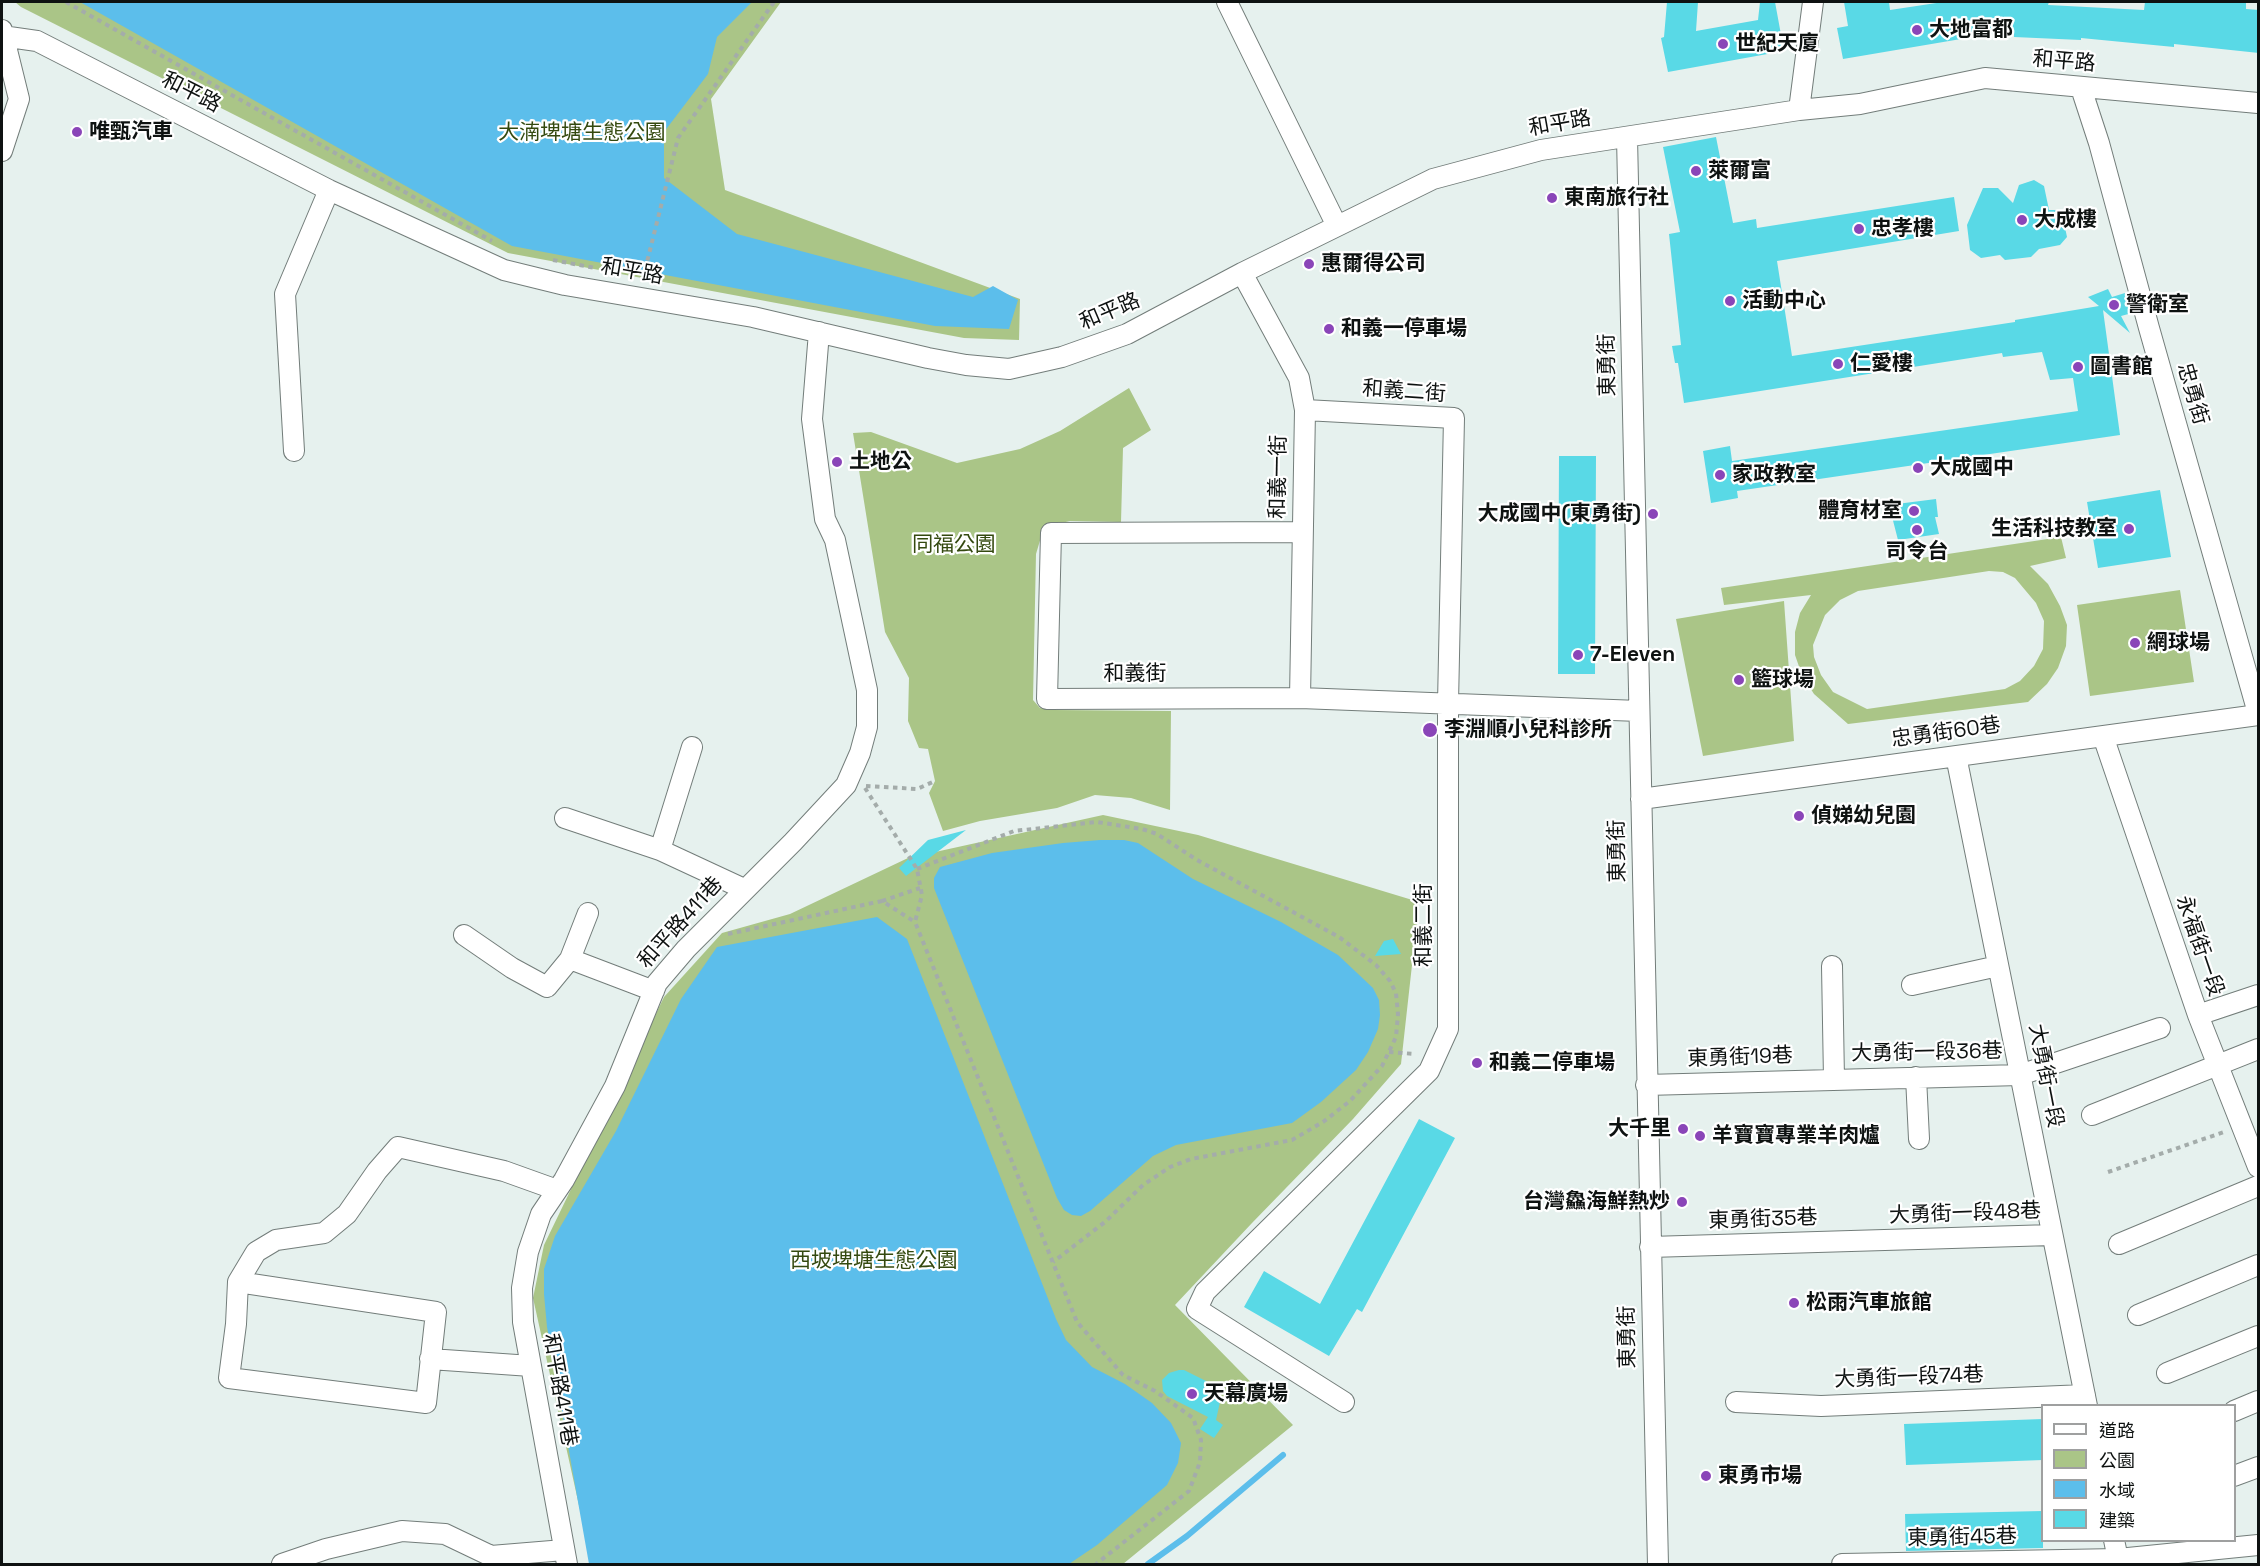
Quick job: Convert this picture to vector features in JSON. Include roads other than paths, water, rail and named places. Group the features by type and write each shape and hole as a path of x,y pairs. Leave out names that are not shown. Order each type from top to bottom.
{"street":[{"path":"1227,2 1338,226"},
{"path":"1799,110 1813,2"},
{"path":"2,35 19,99 2,151"},
{"name":"和平路","path":"2,35 37,41 329,190 447,246 504,270 565,285 753,317 928,358 966,365 1009,369 1062,357 1127,334 1242,273 1433,179 1541,150 1799,110 1860,104 1985,78 2259,103"},
{"name":"忠勇街","path":"2081,88 2099,143 2152,339 2259,714"},
{"name":"東勇街","path":"1627,137 1658,1564"},
{"path":"294,451 285,294 329,190"},
{"name":"和義一街","path":"1242,273 1299,378 1305,410 1300,698"},
{"name":"和平路411巷","path":"565,1557 523,1322 522,1288 528,1252 541,1214 557,1190 615,1086 657,983 686,949 793,842 846,785 860,753 867,727 867,690 835,540 825,519 812,419 819,332"},
{"name":"和義二街","path":"1305,410 1454,418 1448,703 1448,1029 1429,1071 1205,1292 1197,1309 1344,1402"},
{"name":"和義街","path":"1302,532 1051,533 1047,699 1300,698 1639,711"},
{"name":"忠勇街60巷","path":"1641,799 2259,714"},
{"name":"永福街一段","path":"2103,736 2198,1015 2218,1065 2250,1123 2259,1167"},
{"path":"660,850 692,747"},
{"name":"大勇街一段","path":"1956,756 2086,1400"},
{"path":"565,818 660,850 744,889"},
{"path":"464,935 512,968 547,987 570,959 588,913"},
{"path":"570,959 654,991"},
{"path":"1832,966 1834,1079"},
{"path":"1912,985 1998,966"},
{"path":"2198,1015 2259,995"},
{"name":"大勇街一段36巷","path":"1834,1079 2020,1075 2160,1028"},
{"path":"2092,1115 2259,1049"},
{"path":"1916,1077 1919,1139"},
{"name":"東勇街19巷","path":"1646,1085 1834,1079"},
{"path":"238,1282 436,1312 426,1403 229,1378 236,1324 238,1282 256,1252 276,1240 324,1233 347,1214 377,1171 398,1147 504,1171 557,1190"},
{"path":"2119,1244 2259,1186"},
{"name":"大勇街一段48巷","path":"1878,1240 2052,1235"},
{"name":"東勇街35巷","path":"1650,1247 1878,1240"},
{"path":"2138,1315 2259,1265"},
{"path":"2167,1373 2259,1336"},
{"path":"430,1359 531,1366"},
{"name":"大勇街一段74巷","path":"1736,1402 1821,1406 2086,1400"},
{"path":"2236,1411 2259,1401"},
{"path":"2236,1476 2259,1467"},
{"path":"282,1564 326,1550 402,1531 445,1534 491,1557 565,1557"},
{"name":"東勇街45巷","path":"1842,1564 2234,1544 2259,1545"}],"water":[{"name":"大湳埤塘生態公園","path":"80,2 752,2 717,37 708,74 664,132 664,178 737,234 973,297 993,286 1018,300 1009,329 935,326 512,246"},
{"path":"1100,840 1124,840 1138,843 1193,879 1281,922 1338,955 1373,988 1379,1000 1380,1015 1378,1029 1368,1052 1356,1070 1321,1102 1292,1123 1176,1145 1153,1156 1090,1211 1081,1216 1072,1215 1064,1210 1057,1198 934,888 934,878 940,867 992,853"},
{"path":"877,917 907,939 1066,1340 1092,1367 1125,1384 1152,1403 1171,1423 1181,1443 1178,1463 1167,1485 1097,1545 1069,1564 589,1564 547,1327 544,1269 555,1236 616,1131 681,999 717,947"}],"waterway":[{"path":"1148,1564 1187,1536 1283,1455"}],"place":[{"name":"大地富都","path":"1917,30"},
{"name":"世紀天廈","path":"1723,44"},
{"name":"唯甄汽車","path":"77,132"},
{"name":"萊爾富","path":"1696,171"},
{"name":"東南旅行社","path":"1552,198"},
{"name":"大成樓","path":"2022,220"},
{"name":"忠孝樓","path":"1859,229"},
{"name":"惠爾得公司","path":"1309,264"},
{"name":"活動中心","path":"1730,301"},
{"name":"警衛室","path":"2114,305"},
{"name":"和義一停車場","path":"1329,329"},
{"name":"仁愛樓","path":"1838,364"},
{"name":"圖書館","path":"2078,367"},
{"name":"土地公","path":"837,462"},
{"name":"大成國中","path":"1918,468"},
{"name":"家政教室","path":"1720,475"},
{"name":"體育材室","path":"1914,511"},
{"name":"大成國中(東勇街)","path":"1653,514"},
{"name":"生活科技教室","path":"2129,529"},
{"name":"司令台","path":"1917,530"},
{"name":"網球場","path":"2135,643"},
{"name":"7-Eleven","path":"1578,655"},
{"name":"籃球場","path":"1739,680"},
{"name":"李淵順小兒科診所","path":"1430,730"},
{"name":"偵娣幼兒園","path":"1799,816"},
{"name":"和義二停車場","path":"1477,1063"},
{"name":"大千里","path":"1683,1129"},
{"name":"羊寶寶專業羊肉爐","path":"1700,1136"},
{"name":"台灣鱻海鮮熱炒","path":"1682,1202"},
{"name":"松雨汽車旅館","path":"1794,1303"},
{"name":"天幕廣場","path":"1192,1394"},
{"name":"東勇市場","path":"1706,1476"}],"park label":[{"name":"同福公園","path":"954,545"},
{"name":"西坡埤塘生態公園","path":"874,1261"}]}
